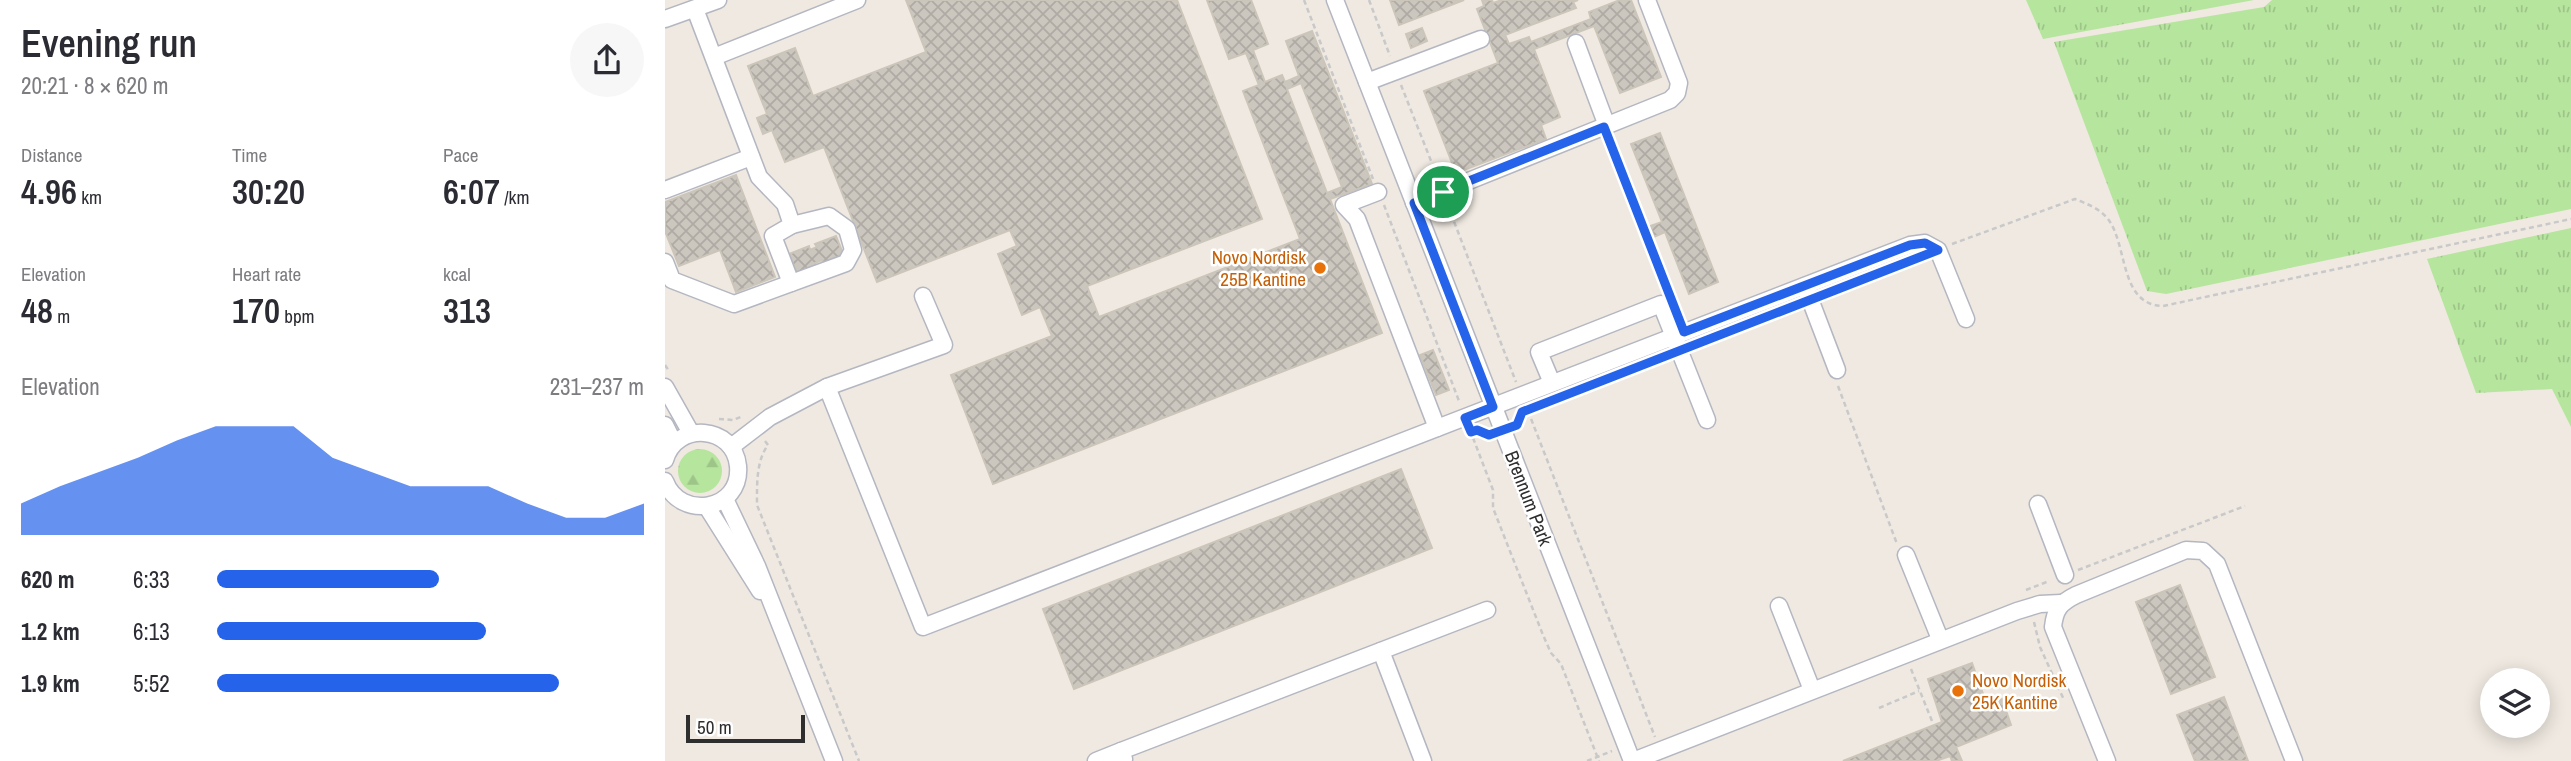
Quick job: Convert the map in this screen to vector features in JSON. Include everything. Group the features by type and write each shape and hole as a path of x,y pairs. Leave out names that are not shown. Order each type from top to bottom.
{"street":[{"path":"665,19 718,0"},
{"path":"713,57 857,0"},
{"name":"Brennum Park","path":"1335,0 1632,761"},
{"path":"1414,203 1670,100 1677,93 1679,83 1647,0"},
{"path":"695,9 759,177 785,204 792,225"},
{"path":"1367,82 1482,39"},
{"path":"1576,43 1605,126"},
{"path":"665,190 751,157"},
{"path":"1378,192 1344,205 1357,219 1437,428"},
{"path":"665,262 672,280 734,304 846,264 853,250 847,229 829,216 792,225 773,236 791,283"},
{"path":"827,387 923,627 1437,428 1468,425 1493,407 1552,383 1918,243 1925,243 1938,250 1966,319"},
{"path":"1805,286 1837,377"},
{"path":"731,447 770,417 827,387 944,345 923,296"},
{"path":"1552,383 1539,352 1661,304 1707,420"},
{"path":"668,380 691,433"},
{"path":"665,425 674,443"},
{"path":"665,460 674,443 691,433 702,432 713,434 731,447 739,469 733,490 725,499 707,507 694,507 667,491"},
{"path":"725,499 757,566 834,761"},
{"path":"2038,504 2065,575"},
{"path":"707,507 772,609"},
{"path":"1902,550 1940,639"},
{"path":"1632,761 1940,639 2029,607 2061,603 2186,550 2203,551 2217,564 2294,761"},
{"path":"2061,603 2055,614 2053,627 2107,761"},
{"path":"1779,606 1812,690"},
{"path":"1096,761 1123,756 1487,610"},
{"path":"1381,651 1423,761"}],"path":[{"path":"1304,0 1493,490 1493,508 1551,653 1561,664 1599,761"},
{"path":"1605,126 1669,294"},
{"path":"1938,250 2075,198 2096,208 2109,220 2133,286 2141,299 2151,306 2163,306 2571,219"},
{"path":"665,365 668,380"},
{"path":"1837,377 1902,550"},
{"path":"1522,412 1528,410"},
{"path":"709,417 733,420 745,415 757,427 768,445 762,453 757,505 859,761"},
{"path":"1468,425 1477,430"},
{"path":"1911,669 1932,721"},
{"path":"1879,708 1919,691"}],"green space":[{"path":"2026,0 2254,0 2043,39"},
{"path":"2272,0 2571,0 2571,209 2166,294 2147,291 2054,42 2264,7"},
{"path":"2571,228 2571,427 2552,389 2476,393 2427,259"},
{"path":"700,449 715,456 722,471 715,486 700,493 685,486 678,471 685,456"}],"building":[{"path":"906,0 1177,0 1262,219 1087,286 1099,317 1300,239 1243,91 1259,85 1246,53 1229,59 1207,0 1251,0 1268,44 1253,50 1265,82 1282,75 1285,82 1299,76 1286,41 1312,31 1372,184 1330,199 1382,333 993,484 951,375 1052,336 1040,307 1022,315 998,254 1017,246 1010,230 877,282 824,147 785,162 772,130 763,134 757,118 767,114 748,66 795,48 813,96 926,52","holes":["1301,83 1342,187 1327,193 1287,89"]},
{"path":"1390,0 1464,0 1399,25"},
{"path":"1482,0 1492,0 1493,3 1502,0 1578,0 1573,2 1576,8 1505,35 1509,44 1529,37 1531,42 1591,19 1589,12 1620,0 1631,0 1661,77 1620,93 1594,26 1534,49 1560,117 1541,125 1546,139 1456,173 1424,91 1498,63 1477,9 1484,6"},
{"path":"1422,28 1427,41 1411,48 1406,34"},
{"path":"1660,133 1718,282 1689,294 1665,232 1654,237 1650,226 1662,222 1631,144"},
{"path":"736,175 775,277 736,292 720,250 679,266 665,231 665,202"},
{"path":"836,236 844,256 823,264 822,260 815,263 817,266 797,274 789,254 809,246 810,250 817,247 815,244"},
{"path":"1433,350 1449,390 1436,395 1420,355"},
{"path":"1401,469 1432,548 1074,689 1043,609"},
{"path":"2180,585 2215,677 2171,694 2136,602"},
{"path":"1972,663 1987,705 2002,699 2011,725 1956,747 1962,761 1952,761 1950,756 1936,761 1843,761 1942,722 1928,679"},
{"path":"2224,697 2248,761 2195,761 2177,715"}],"place":[{"name":"Novo Nordisk 25B Kantine","path":"1320,268"},
{"name":"Novo Nordisk 25K Kantine","path":"1958,691"}],"route":[{"path":"1604,127 1684,332 1910,245 1925,243 1938,250 1522,412 1517,425 1489,435 1477,430 1471,432 1465,418 1493,407 1414,203 1443,192 1604,127"}]}
